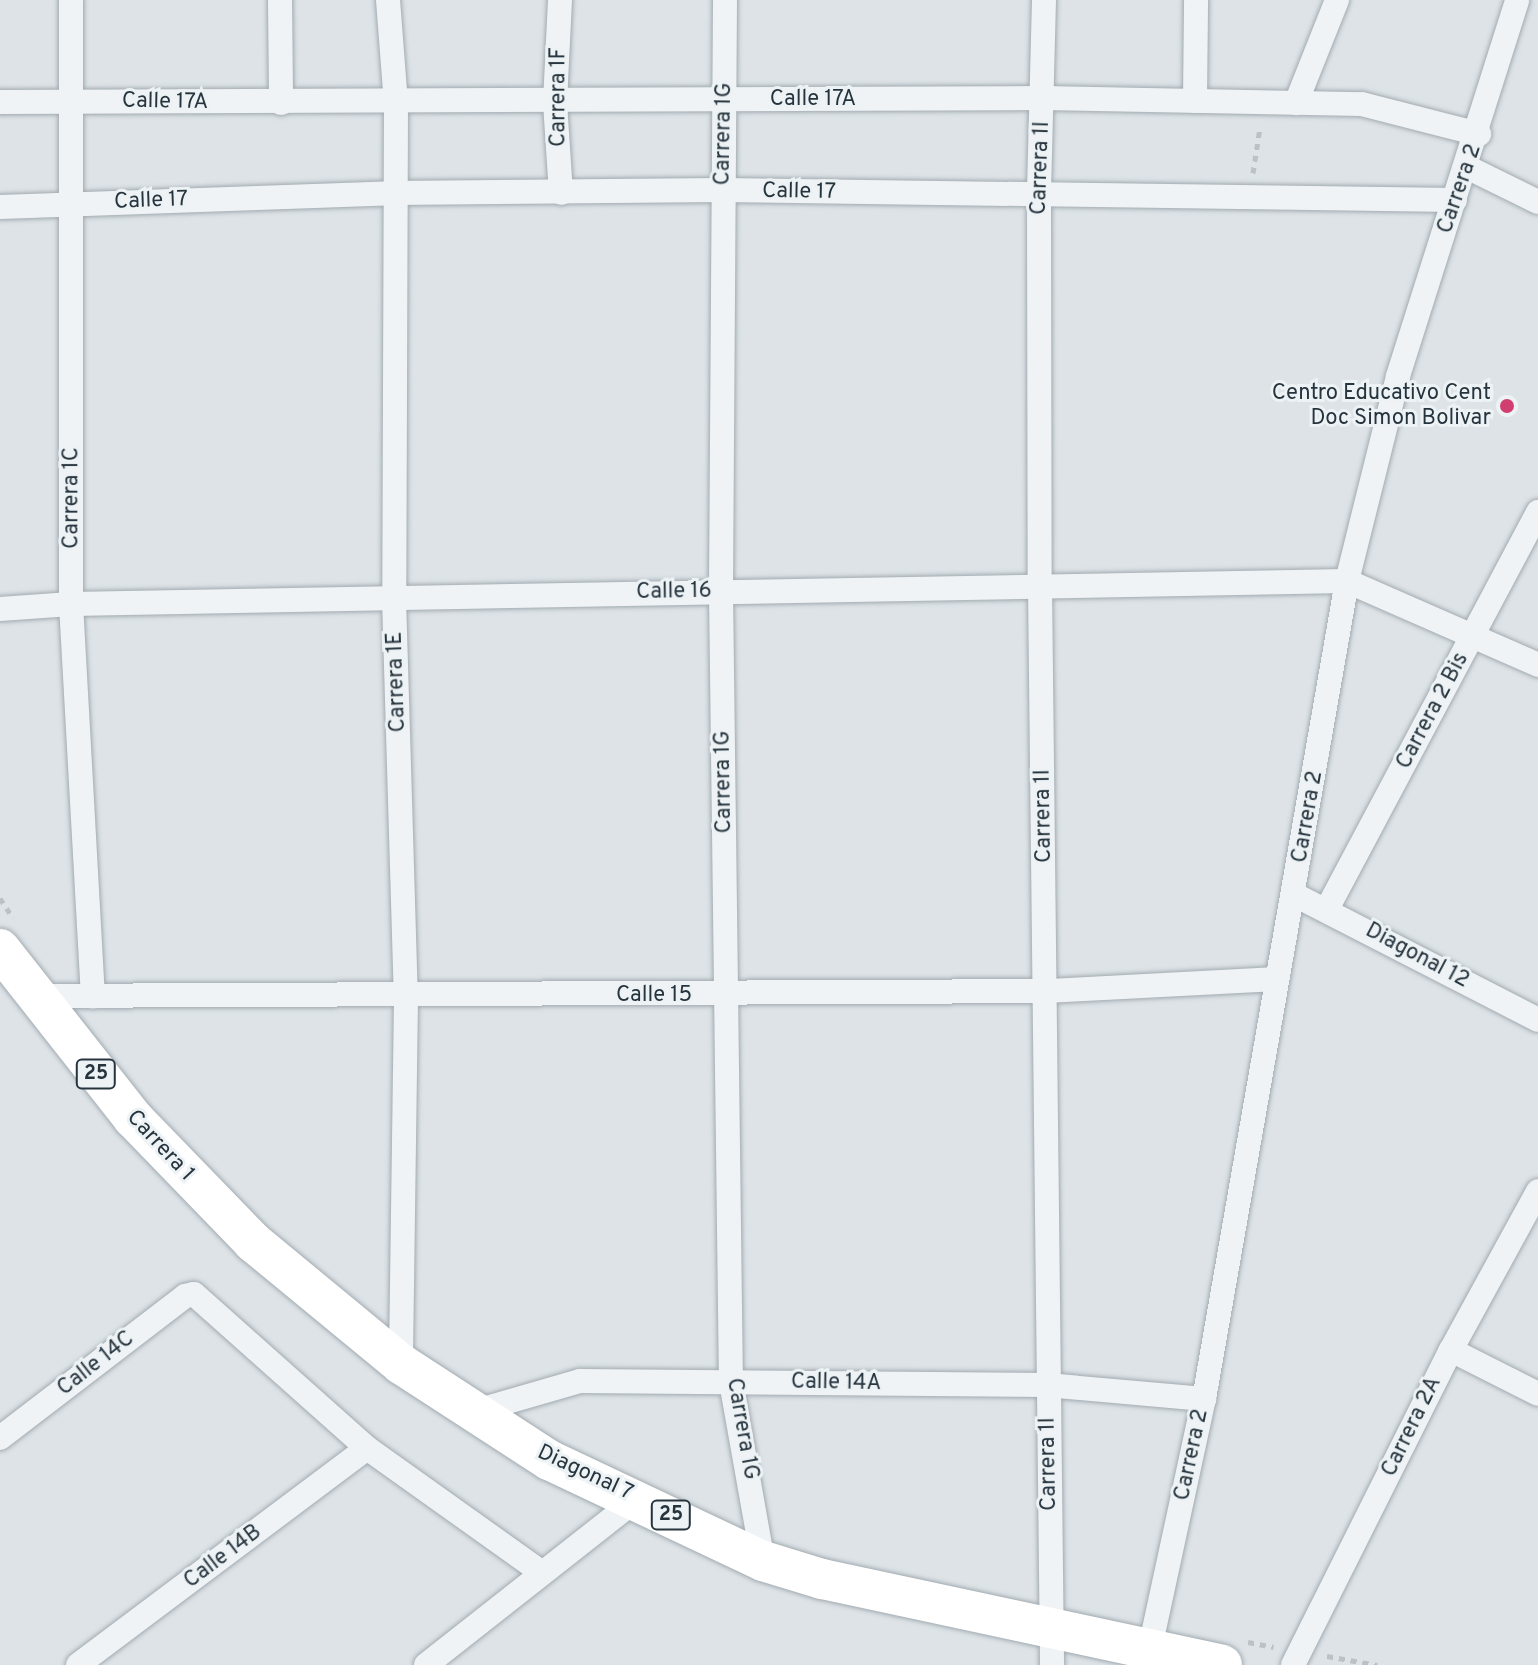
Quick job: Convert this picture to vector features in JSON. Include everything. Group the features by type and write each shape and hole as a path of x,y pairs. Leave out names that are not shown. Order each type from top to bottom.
{"highway":[{"name":"Carrera 1","path":"0,949 33,996 202,1192"},
{"name":"Diagonal 7","path":"202,1192 253,1242 401,1364 473,1412 549,1460 638,1498 763,1561 1052,1649 1222,1665"}],"street":[{"name":"Carrera 1C","path":"71,0 75,203 71,604 93,996"},
{"path":"280,0 281,103"},
{"name":"Carrera 1E","path":"388,0 396,104 393,193 394,598 406,998 401,1364"},
{"name":"Carrera 1F","path":"560,0 555,103 561,193"},
{"name":"Carrera 1G","path":"725,0 721,591 731,1382 763,1561"},
{"name":"Carrera 1I","path":"1044,0 1039,197 1040,586 1048,991 1047,1385 1052,1649"},
{"path":"1195,101 1196,0"},
{"path":"1296,103 1337,0"},
{"name":"Carrera 2","path":"1141,1656 1204,1399 1275,979 1295,895 1347,581 1398,376 1479,134 1517,0"},
{"name":"Calle 17A","path":"0,102 396,104 1043,98 1362,104 1479,134"},
{"path":"1467,167 1538,202"},
{"name":"Calle 17","path":"0,207 393,193 723,190 1039,197 1455,200"},
{"name":"Carrera 2 Bis","path":"1327,909 1538,512"},
{"path":"1347,581 1474,634 1538,665"},
{"name":"Calle 16","path":"0,609 71,604 1347,581"},
{"name":"Diagonal 12","path":"1295,895 1538,1020"},
{"name":"Calle 15","path":"33,996 406,998 1048,991 1275,979"},
{"name":"Carrera 2A","path":"1293,1665 1451,1350 1538,1191"},
{"name":"Calle 14C","path":"5,1425 185,1296 194,1294 367,1448"},
{"path":"1451,1350 1538,1394"},
{"name":"Calle 14A","path":"473,1412 580,1381 1047,1385 1204,1399"},
{"path":"367,1448 542,1573"},
{"name":"Calle 14B","path":"78,1665 367,1448"},
{"path":"426,1665 638,1498"}],"path":[{"path":"1250,198 1263,102"}],"place":[{"name":"Centro Educativo Cent Doc Simon Bolivar","path":"1507,406"}]}
